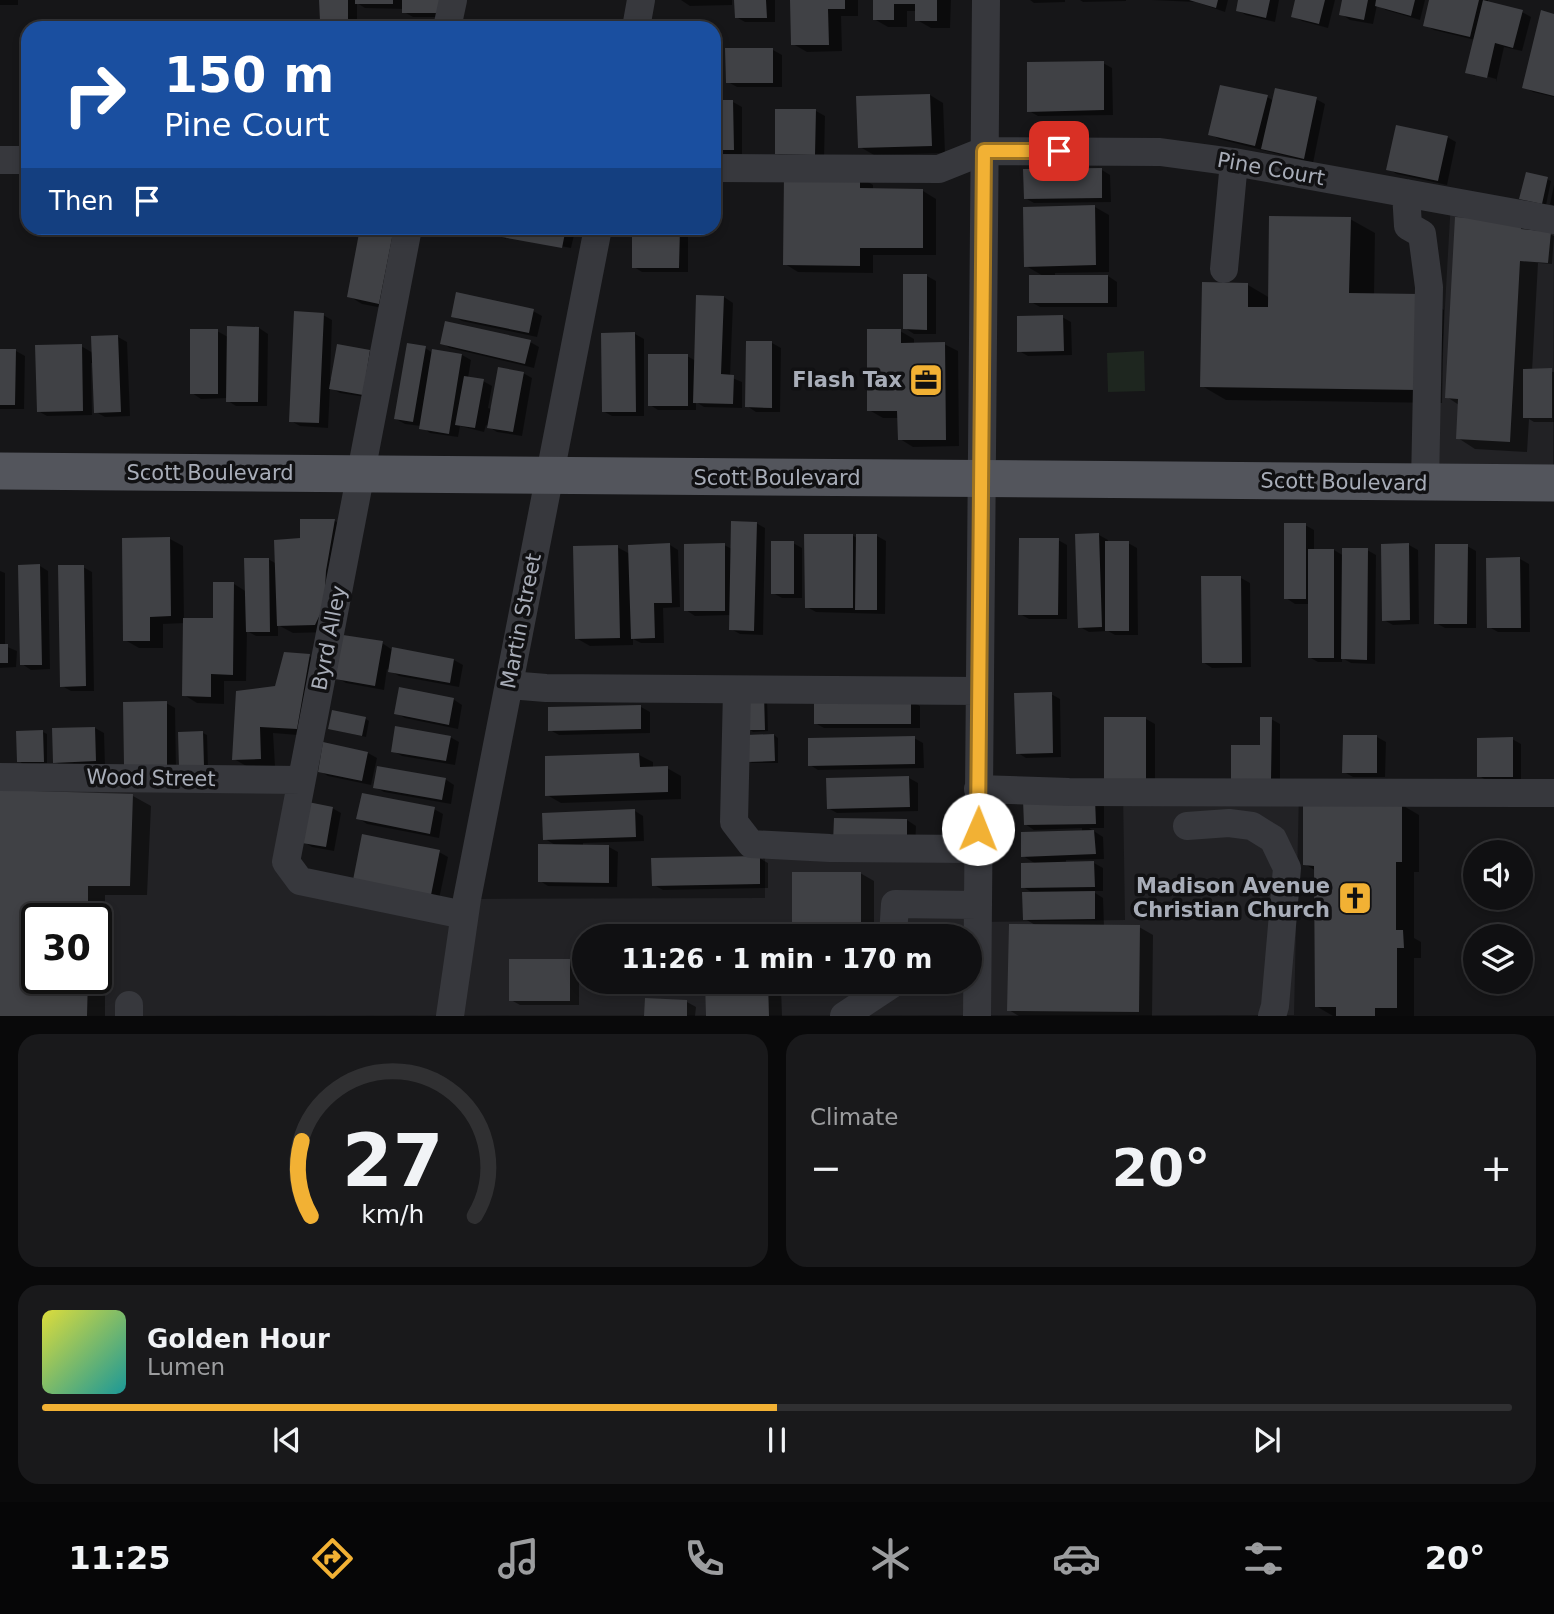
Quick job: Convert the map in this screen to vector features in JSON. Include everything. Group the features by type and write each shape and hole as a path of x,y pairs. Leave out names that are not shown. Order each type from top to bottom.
{"main road":[{"name":"Scott Boulevard","path":"0,471 1554,483"}],"street":[{"path":"448,21 453,0"},
{"path":"637,21 641,0"},
{"path":"978,1016 977,849 986,0"},
{"path":"721,168 939,169 984,151"},
{"name":"Pine Court","path":"984,151 1160,152 1234,162 1554,220"},
{"path":"0,160 21,160"},
{"path":"1224,269 1234,162"},
{"path":"1406,192 1408,226 1422,234 1429,287 1425,483"},
{"name":"Byrd Alley","path":"407,235 286,862 300,881 464,915"},
{"name":"Martin Street","path":"450,1016 464,915 597,235"},
{"path":"509,685 546,688 979,691"},
{"path":"737,690 734,822 751,844 830,848 977,849"},
{"name":"Wood Street","path":"0,777 301,780"},
{"path":"978,789 1069,792 1554,793"},
{"path":"1186,826 1229,823 1252,826 1273,839 1287,868 1272,1016"},
{"path":"894,924 895,904 977,905"},
{"path":"844,1016 877,994"}],"shaded area":[{"path":"1451,200 1554,220 1553,483 1435,483"},
{"path":"1144,351 1145,391 1108,392 1107,353"},
{"path":"0,777 301,780 300,881 463,915 467,899 765,898 765,846 977,849 978,922 1125,920 1123,792 1299,792 1294,1015 0,1016"}],"building":[{"path":"319,0 348,0 348,21 320,21"},
{"path":"355,0 393,0 393,4 355,4"},
{"path":"402,0 441,0 441,13 402,13"},
{"path":"734,0 766,0 767,18 735,18"},
{"path":"790,0 845,0 845,9 828,9 829,45 791,45"},
{"path":"873,0 937,0 937,21 915,21 915,4 894,4 894,20 873,20"},
{"path":"1189,0 1218,0 1216,8"},
{"path":"1238,0 1270,0 1266,18 1236,11"},
{"path":"1295,0 1325,0 1319,24 1291,17"},
{"path":"1342,0 1368,0 1364,20 1339,15"},
{"path":"1376,0 1415,0 1411,16 1375,6"},
{"path":"1429,0 1479,0 1470,37 1423,26"},
{"path":"1483,0 1523,10 1513,48 1495,43 1487,78 1465,73"},
{"path":"1541,10 1554,14 1554,96 1522,88"},
{"path":"725,48 773,48 773,83 726,83"},
{"path":"1104,61 1104,110 1027,112 1027,62"},
{"path":"1220,85 1268,95 1255,146 1208,135"},
{"path":"1275,88 1317,97 1304,159 1261,149"},
{"path":"930,94 932,146 858,148 856,96"},
{"path":"721,100 733,100 734,150 721,150"},
{"path":"775,109 816,109 815,155 775,154"},
{"path":"1396,125 1448,136 1438,181 1386,170"},
{"path":"1102,168 1102,198 1024,199 1023,169"},
{"path":"1526,172 1548,177 1542,204 1519,199"},
{"path":"784,175 860,176 860,188 923,189 923,248 860,248 860,266 783,265"},
{"path":"1095,205 1096,265 1024,267 1023,207"},
{"path":"1269,216 1351,217 1349,293 1420,294 1418,390 1200,387 1202,282 1248,283 1248,307 1268,307"},
{"path":"1455,217 1522,221 1521,229 1551,232 1548,263 1520,261 1510,442 1456,439 1458,399 1445,398"},
{"path":"359,235 393,235 379,304 347,297"},
{"path":"496,235 565,235 562,248"},
{"path":"632,235 680,235 679,268 632,268"},
{"path":"903,274 927,274 927,330 903,329"},
{"path":"1029,275 1108,275 1108,303 1029,303"},
{"path":"456,292 534,309 529,333 451,317"},
{"path":"696,295 724,296 721,374 734,375 733,404 693,403"},
{"path":"294,311 324,313 319,423 289,422"},
{"path":"1063,315 1064,351 1017,352 1017,316"},
{"path":"445,321 531,340 525,364 440,344"},
{"path":"227,326 259,327 258,402 226,402"},
{"path":"190,329 218,329 218,394 190,394"},
{"path":"867,329 901,329 901,343 945,342 946,440 898,440 897,411 867,411"},
{"path":"635,332 636,412 602,412 601,333"},
{"path":"118,335 121,412 94,413 91,336"},
{"path":"746,341 772,341 772,408 745,407"},
{"path":"407,343 426,346 413,422 394,419"},
{"path":"82,344 83,411 37,412 35,345"},
{"path":"337,344 370,350 363,395 329,389"},
{"path":"0,349 16,349 15,405 0,405"},
{"path":"432,349 462,354 449,434 419,429"},
{"path":"648,354 688,354 688,406 648,406"},
{"path":"498,367 524,372 513,432 487,428"},
{"path":"1552,368 1552,418 1523,418 1523,369"},
{"path":"464,376 484,379 475,428 455,425"},
{"path":"300,519 335,519 326,571 324,606 315,625 277,626 274,540 300,538"},
{"path":"731,521 757,522 754,631 729,630"},
{"path":"1284,523 1306,523 1306,599 1284,599"},
{"path":"1099,533 1102,627 1078,628 1075,534"},
{"path":"804,534 853,534 853,608 805,608"},
{"path":"856,534 877,534 877,610 855,610"},
{"path":"170,537 171,616 150,617 150,641 123,641 122,538"},
{"path":"1019,538 1059,538 1058,615 1018,615"},
{"path":"771,541 794,541 794,594 771,594"},
{"path":"1105,541 1129,541 1129,631 1105,631"},
{"path":"670,543 672,603 654,603 655,638 631,639 628,545"},
{"path":"725,543 725,611 684,611 684,544"},
{"path":"1409,543 1410,620 1382,621 1381,544"},
{"path":"1435,544 1468,544 1467,624 1434,624"},
{"path":"618,545 620,638 575,639 573,546"},
{"path":"1342,548 1368,548 1367,660 1341,659"},
{"path":"1308,549 1334,549 1334,658 1308,658"},
{"path":"1520,557 1521,628 1487,628 1486,558"},
{"path":"244,558 269,558 270,632 246,632"},
{"path":"40,564 42,665 20,665 18,565"},
{"path":"58,565 84,565 86,686 60,687"},
{"path":"1201,576 1241,576 1242,663 1202,663"},
{"path":"213,582 234,582 233,675 211,674 211,697 182,696 183,618 213,618"},
{"path":"343,635 383,641 375,686 335,679"},
{"path":"0,644 8,644 8,663 0,663"},
{"path":"392,647 454,659 450,683 388,672"},
{"path":"284,652 310,654 297,729 260,727 261,759 232,760 236,691 275,686"},
{"path":"399,687 454,698 449,725 394,714"},
{"path":"1052,692 1053,753 1016,754 1014,693"},
{"path":"764,694 765,730 747,730 746,695"},
{"path":"814,699 911,699 911,724 814,724"},
{"path":"167,701 167,765 124,765 123,702"},
{"path":"641,705 641,729 548,731 548,707"},
{"path":"332,710 366,717 362,736 328,729"},
{"path":"1104,717 1146,717 1146,782 1104,781"},
{"path":"1260,717 1272,717 1271,780 1231,780 1231,745 1260,745"},
{"path":"395,726 451,736 446,761 391,752"},
{"path":"95,727 96,761 53,763 52,728"},
{"path":"43,730 44,762 17,762 16,731"},
{"path":"203,731 204,766 179,767 178,732"},
{"path":"774,734 775,761 747,762 746,735"},
{"path":"1343,735 1377,735 1377,773 1342,773"},
{"path":"915,736 915,764 808,766 808,738"},
{"path":"1513,737 1513,777 1477,777 1477,738"},
{"path":"323,742 368,752 362,781 318,772"},
{"path":"639,753 640,767 668,766 668,792 545,796 545,756"},
{"path":"377,766 446,778 442,800 373,788"},
{"path":"909,776 910,807 827,809 826,778"},
{"path":"0,790 133,794 130,886 88,886 88,903 21,903 21,994 88,994 87,1016 0,1016"},
{"path":"362,793 435,807 430,834 356,819"},
{"path":"1095,799 1096,824 1024,825 1023,800"},
{"path":"308,802 333,807 326,847 302,843"},
{"name":"Madison Avenue Christian Church","path":"1303,803 1402,803 1402,862 1396,862 1396,930 1403,930 1404,948 1397,948 1397,1008 1375,1008 1375,1016 1336,1016 1336,1007 1315,1007 1314,866 1303,865"},
{"path":"635,809 636,837 543,840 542,813"},
{"path":"834,818 907,819 907,845 833,843"},
{"path":"1094,830 1096,854 1021,857 1021,832"},
{"path":"362,834 440,850 431,895 353,880"},
{"path":"538,844 609,845 609,883 538,882"},
{"path":"760,856 760,884 652,886 651,858"},
{"path":"1094,861 1095,887 1021,888 1021,863"},
{"path":"792,872 861,872 861,924 792,924"},
{"path":"1095,891 1095,919 1023,920 1022,892"},
{"path":"1009,924 1140,925 1139,1012 1007,1011"},
{"path":"509,959 570,959 570,1001 509,1001"},
{"path":"705,994 768,994 769,1016 706,1016"},
{"path":"645,998 687,1000 687,1016 644,1016"}],"place":[{"name":"Flash Tax","path":"926,380"},
{"name":"Madison Avenue Christian Church","path":"1355,898"}],"route":[{"path":"978,829 984,151 1059,151"}]}
